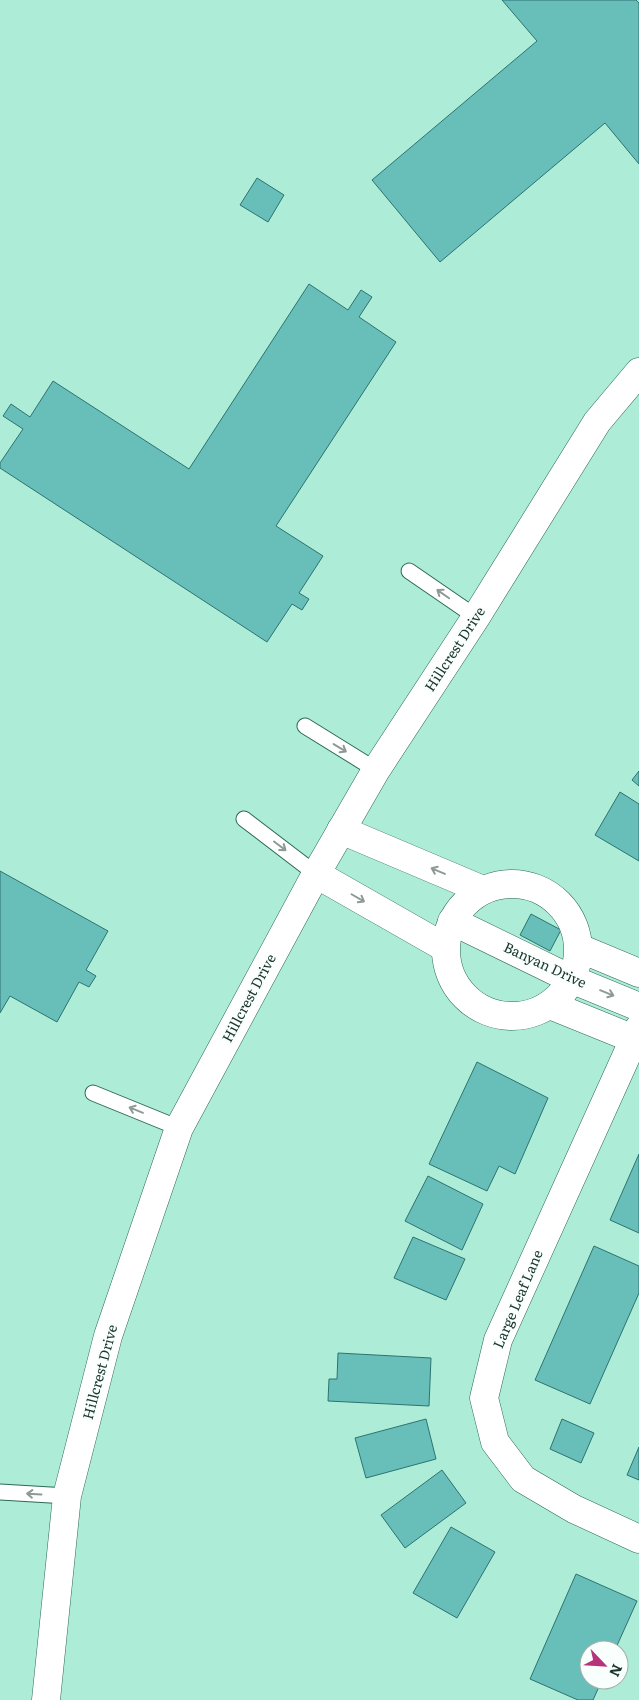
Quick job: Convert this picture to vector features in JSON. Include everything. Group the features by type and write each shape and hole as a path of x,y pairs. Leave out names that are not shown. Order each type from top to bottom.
{"street":[{"name":"Hillcrest Drive","path":"46,1700 67,1496 108,1336 179,1128 340,830 376,770 476,617 596,422 639,372"},
{"path":"340,830 483,890"},
{"path":"316,874 444,947"},
{"path":"504,884 526,885 546,893 563,907 574,926 578,948 576,970 565,990 550,1005 530,1014 508,1017 487,1012 468,1000 455,984 446,963 444,947 452,921 465,903 483,890 504,884"},
{"name":"Banyan Drive","path":"452,921 571,979 639,1007"},
{"path":"578,948 639,973"},
{"path":"550,1005 636,1033"},
{"name":"Large Leaf Lane","path":"636,1033 498,1340 484,1398 494,1442 523,1479 574,1509 639,1539"}],"lane":[{"path":"409,571 476,617"},
{"path":"305,726 376,770"},
{"path":"244,819 316,874"},
{"path":"93,1093 179,1128"},
{"path":"0,1492 67,1496"}],"building":[{"path":"502,0 636,0 639,3 639,164 605,123 440,262 372,180 537,41"},
{"path":"257,178 284,195 268,222 240,205"},
{"path":"309,284 348,310 361,290 372,297 359,317 396,342 276,526 323,556 299,593 309,599 302,610 292,604 267,642 0,468 0,463 23,429 3,416 11,404 30,417 53,381 189,469"},
{"path":"639,771 639,786 632,780"},
{"path":"620,792 639,804 639,861 595,835"},
{"path":"0,871 108,931 86,970 96,976 89,987 79,982 57,1022 10,996 0,1013"},
{"path":"531,914 561,930 550,951 520,935"},
{"path":"477,1062 548,1098 515,1174 499,1166 487,1191 429,1164"},
{"path":"639,1154 639,1233 610,1220"},
{"path":"428,1176 483,1204 462,1250 405,1221"},
{"path":"413,1237 465,1259 446,1300 394,1278"},
{"path":"594,1246 639,1266 639,1293 590,1404 535,1380"},
{"path":"338,1353 431,1358 429,1406 328,1401 329,1379 337,1379"},
{"path":"426,1419 436,1459 366,1478 355,1438"},
{"path":"562,1419 594,1433 581,1463 550,1449"},
{"path":"639,1447 639,1480 627,1475"},
{"path":"442,1470 466,1503 405,1548 381,1515"},
{"path":"451,1527 495,1552 457,1618 413,1593"},
{"path":"576,1574 637,1601 619,1640 579,1640 579,1690 598,1690 593,1700 578,1700 530,1679"}]}
